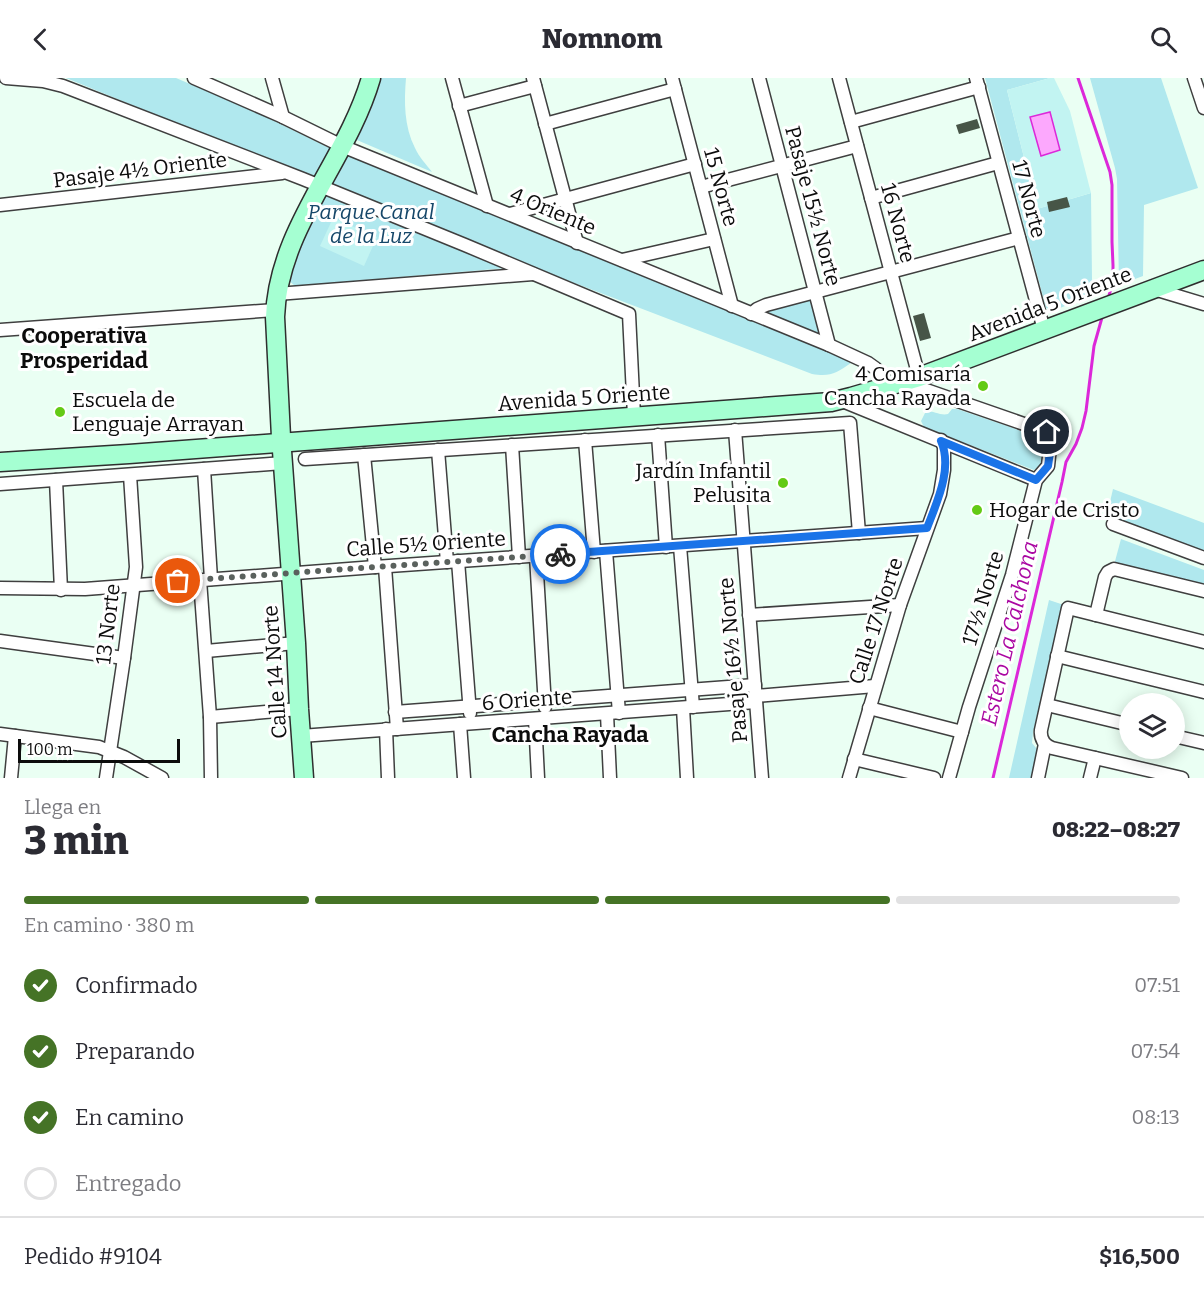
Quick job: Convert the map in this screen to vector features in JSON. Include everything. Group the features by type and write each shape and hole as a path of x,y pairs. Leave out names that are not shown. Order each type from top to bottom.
{"street":[{"path":"6,78 43,81 63,86 465,245 629,314 634,416"},
{"name":"4 Oriente","path":"194,78 342,146 829,345 905,382"},
{"path":"272,78 283,117"},
{"name":"Calle 14 Norte","path":"304,778 283,463 276,302 282,269 290,247 342,146 371,78"},
{"path":"452,78 487,206"},
{"name":"Pasaje 15½ Norte","path":"759,78 829,345"},
{"name":"16 Norte","path":"839,78 891,272 905,382"},
{"path":"1194,78 1204,108"},
{"path":"459,106 534,82 577,243"},
{"path":"851,122 977,83"},
{"name":"17 Norte","path":"977,83 1044,330"},
{"path":"545,124 673,84"},
{"name":"15 Norte","path":"673,84 732,306"},
{"path":"701,187 857,146"},
{"path":"871,198 998,163"},
{"path":"510,214 694,164"},
{"name":"Pasaje 4½ Oriente","path":"0,206 285,173"},
{"path":"622,261 714,238"},
{"path":"751,314 766,305 1019,238"},
{"name":"Avenida 5 Oriente","path":"0,462 282,443 840,400 905,382 1204,270"},
{"path":"0,330 535,274"},
{"name":"Avenida 5 Oriente","path":"1153,289 1204,304"},
{"name":"17½ Norte","path":"905,382 1047,432 1052,438 1048,466 1036,480 1012,575 969,707 949,778"},
{"path":"840,400 1036,480"},
{"path":"305,459 850,423 859,533"},
{"name":"Pasaje 16½ Norte","path":"735,430 762,778"},
{"path":"658,435 666,547"},
{"path":"585,440 618,695 613,713 610,778"},
{"name":"Calle 17 Norte","path":"849,778 900,605 943,482 945,458 941,441"},
{"path":"512,445 519,557"},
{"path":"438,450 470,706 466,724 464,778"},
{"path":"364,455 380,567 395,712 391,729 388,778"},
{"path":"0,484 283,463"},
{"path":"204,469 206,651 211,778"},
{"name":"13 Norte","path":"106,778 136,567 130,475"},
{"path":"56,480 61,590"},
{"path":"1113,524 1204,558"},
{"name":"Calle 5½ Oriente","path":"0,588 61,590 927,528"},
{"path":"680,546 692,690 688,708 687,778"},
{"path":"536,556 544,700 540,719 538,778"},
{"path":"1096,615 1105,577 1114,569 1204,591"},
{"path":"750,615 900,605"},
{"path":"1038,778 1044,742 1041,734 1068,608 1204,642"},
{"path":"0,641 124,658"},
{"path":"206,651 296,643"},
{"path":"1057,656 1204,692"},
{"name":"6 Oriente","path":"395,712 692,690 756,694 875,687"},
{"name":"6 Oriente","path":"301,736 688,708 756,694"},
{"path":"1047,705 1119,722"},
{"path":"869,708 962,732"},
{"path":"210,717 299,709"},
{"path":"0,734 90,745 109,750 162,778"},
{"path":"11,778 15,736"},
{"path":"1185,739 1204,743"},
{"path":"1044,742 1052,748 1182,778"},
{"path":"1090,778 1095,758"},
{"path":"854,759 934,778"}],"green space":[{"name":"Parque Canal de la Luz","path":"66,78 176,78 260,114 325,146 848,359 851,363 833,373 812,374 530,266 295,286 287,279 293,257 330,186"},
{"path":"371,78 406,78 405,105 411,140 432,172 345,135"},
{"path":"985,78 1050,78 1007,90 1037,209 1091,193 1091,296 1052,311 1046,308"},
{"path":"1090,78 1161,78 1198,188 1144,205 1143,276 1119,285 1117,179"},
{"path":"811,297 822,338 764,314 764,310"},
{"path":"952,409 1042,438 1045,443 1041,466 1034,470 924,427 921,421 926,411 948,414"},
{"path":"1113,489 1204,523 1204,551 1107,515"},
{"path":"1121,539 1204,570 1204,587 1114,565"},
{"path":"1049,600 1064,605 1033,732 1032,743 1037,749 1031,778 1009,778"}],"shaded area":[{"path":"1054,78 1070,111 1091,193 1037,209 1007,90"},
{"path":"1050,112 1060,150 1041,156 1030,117"},
{"path":"333,218 377,237 364,266 320,246"}],"building":[{"path":"977,119 980,128 959,134 956,125"},
{"path":"1067,197 1070,207 1049,212 1047,202"},
{"path":"924,313 931,338 920,341 913,316"}],"waterway":[{"name":"Estero La Calchona","path":"1078,78 1110,172 1112,185 1113,281 1108,299"},
{"name":"Estero La Calchona","path":"993,778 1066,462 1082,428 1094,346 1103,314"}],"way so far":[{"path":"178,581 560,554"}],"place":[{"name":"4 Comisaría Cancha Rayada","path":"983,386"},
{"name":"Escuela de Lenguaje Arrayan","path":"60,412"},
{"name":"Jardín Infantil Pelusita","path":"783,483"},
{"name":"Hogar de Cristo","path":"977,510"}],"district":[{"name":"Cooperativa Prosperidad","path":"84,348"},
{"name":"Cancha Rayada","path":"570,734"}],"route":[{"path":"560,554 927,528 943,482 945,458 941,441 1036,480 1048,466 1052,438 1047,432"}]}
